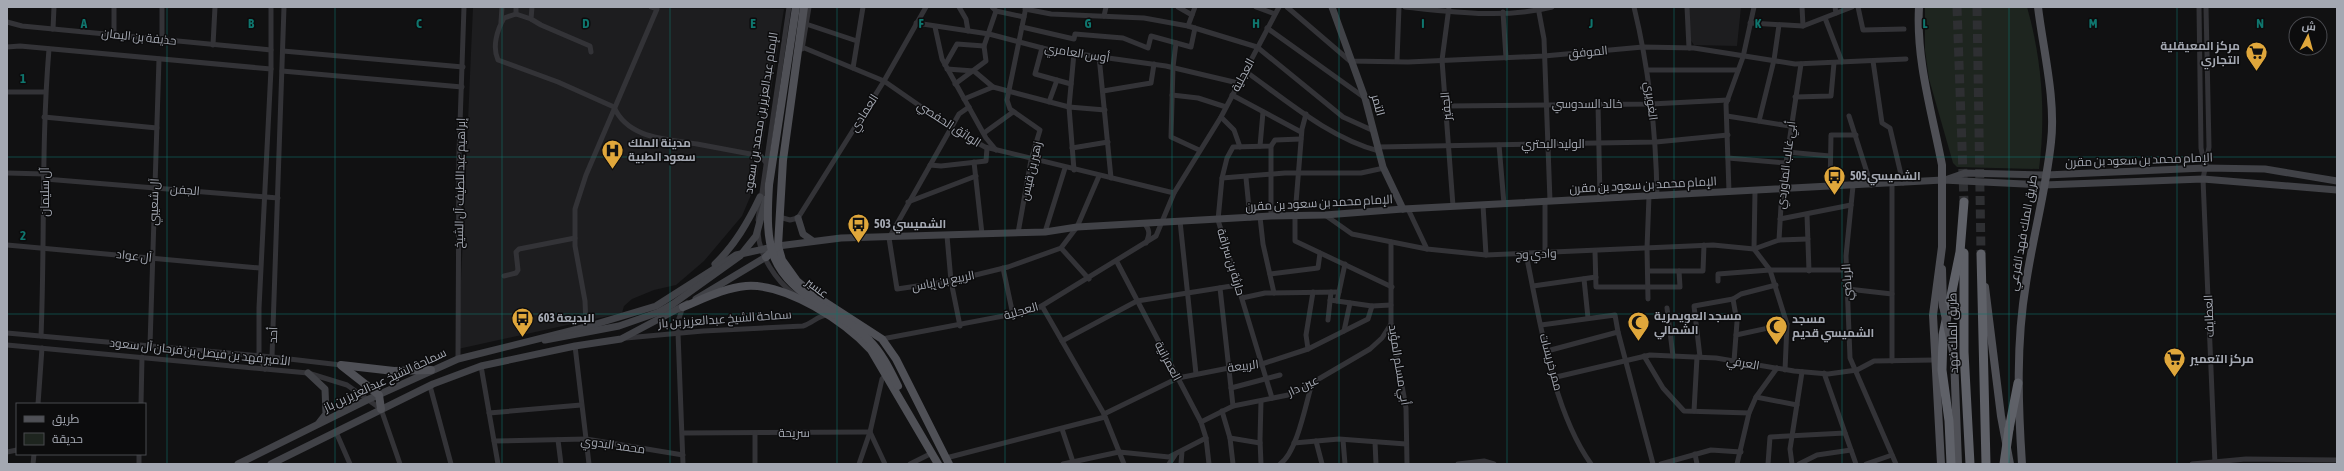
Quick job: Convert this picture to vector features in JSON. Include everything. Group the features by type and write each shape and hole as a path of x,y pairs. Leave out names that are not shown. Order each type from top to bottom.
{"highway":[{"name":"طريق الملك فهد","path":"1950,464 1949,422 1942,370 1942,335 1960,252 1964,202 1964,352 1970,464"},
{"path":"1981,254 1986,464"},
{"path":"2004,464 2018,383"}],"main road":[{"name":"الإمام عبدالعزيز بن محمد بن سعود","path":"769,185 796,7"},
{"path":"804,7 782,160 778,217 778,246 782,260 797,281 811,293 882,339 896,359 948,461"},
{"path":"1919,7 1918,32 1921,69 1942,165 1943,306 1954,356 1958,464"},
{"name":"طريق الملك فهد الفرعي","path":"2022,464 2018,383 2025,283 2052,142 2051,104 2038,7"},
{"name":"عسير","path":"769,185 768,240 778,266 785,276 801,291 868,339 882,355 898,386 911,417"},
{"name":"سماحة الشيخ عبدالعزيز بن باز","path":"764,253 778,246"},
{"path":"1941,464 1934,360 1934,302 1942,247"},
{"path":"1981,254 2002,416 2010,464"},
{"name":"سماحة الشيخ عبدالعزيز بن باز","path":"683,307 716,293 747,286 773,290 804,302 827,315 862,340 871,350 887,374 911,417"},
{"path":"341,365 394,371 431,370"},
{"path":"341,365 379,395 381,409"},
{"path":"911,417 938,464"}],"street":[{"path":"53,29 54,7"},
{"path":"114,7 114,34"},
{"path":"162,7 162,40"},
{"path":"213,45 215,7"},
{"name":"أحد","path":"265,369 259,355 260,268 266,197 271,69 271,7"},
{"name":"أحد","path":"265,369 272,356 284,7"},
{"name":"إبراهيم عبداللطيف آل الشيخ","path":"458,359 459,153 464,7"},
{"path":"501,24 502,7"},
{"path":"516,7 516,14"},
{"path":"531,19 532,7"},
{"path":"586,327 585,301 575,238 575,209 586,175 614,107 658,8 651,7"},
{"name":"الإمام عبدالعزيز بن محمد بن سعود","path":"758,223 760,197 767,164 789,7"},
{"path":"809,7 778,217 790,220 798,218 803,234 814,242"},
{"path":"853,68 863,7"},
{"name":"العمادي","path":"798,218 884,82 926,7"},
{"path":"959,7 966,19 968,31"},
{"path":"992,7 996,11 1024,17"},
{"path":"1104,16 1106,7"},
{"path":"1178,7 1192,15"},
{"path":"1188,26 1195,7"},
{"path":"1256,7 1275,14"},
{"name":"العجلية","path":"882,339 960,326 1035,310 1117,262 1156,236 1160,222 1174,193 1226,107 1279,7"},
{"path":"1287,7 1350,61"},
{"name":"التمر","path":"1332,7 1350,61 1365,98 1384,168 1406,209"},
{"path":"1397,61 1400,7"},
{"path":"1405,7 1449,9 1473,13 1503,12 1552,7"},
{"name":"الغويري","path":"1634,7 1647,70 1656,142 1653,196 1647,248 1648,298"},
{"path":"1687,7 1689,48"},
{"path":"1729,192 1728,100 1743,55 1754,7"},
{"path":"1802,7 1803,26"},
{"path":"1834,7 1836,13"},
{"path":"1750,23 1803,26 1852,7"},
{"path":"1858,7 1863,30 1904,29"},
{"name":"العطايف","path":"2199,7 2201,148 2205,168"},
{"name":"العطايف","path":"2206,7 2209,147 2203,179 2215,463"},
{"path":"984,133 1014,112 1010,109 1007,100 1026,8 1052,14 1144,18 1188,26 1257,47 1343,117 1374,132"},
{"name":"الجفير","path":"1449,9 1442,60 1450,146 1453,206"},
{"path":"1538,9 1544,38 1546,104 1548,201 1545,254"},
{"path":"955,84 986,61 984,46 996,11"},
{"path":"1503,12 1506,58"},
{"path":"591,52 590,46 541,25 531,19 516,14 504,18 497,34 496,56 498,60 558,82 614,107 619,118 638,132 673,141 761,156 767,164"},
{"path":"1825,18 1842,62"},
{"path":"807,21 857,41"},
{"name":"حذيفة بن اليمان","path":"7,22 22,26 271,50"},
{"name":"أوس العامري","path":"916,23 987,34 1042,48 1173,67 1238,83"},
{"path":"1758,121 1774,60 1779,25"},
{"path":"935,27 942,59 955,84 996,151"},
{"path":"1022,27 1074,39 1075,34 1123,38 1148,48 1151,36 1191,47 1195,28"},
{"path":"1268,28 1365,98"},
{"path":"1176,43 1173,67 1171,137 1199,150"},
{"path":"946,67 957,44 984,46"},
{"name":"حذيفة بن اليمان","path":"7,47 20,46 271,69"},
{"name":"الواثق الحفصي","path":"802,47 884,82 952,128 987,148 1030,160 1174,193"},
{"name":"الموفق","path":"1350,61 1506,58 1643,47 1689,48 1801,64 1906,59"},
{"path":"1042,48 1035,74 1071,84"},
{"name":"آل سليمان","path":"41,336 45,248 44,117 49,49"},
{"path":"283,51 462,67"},
{"path":"1074,53 1069,107 1074,170"},
{"path":"1099,56 1111,178"},
{"name":"آل شعيبي","path":"150,345 159,59"},
{"path":"1873,61 1882,123 1890,128 1903,183"},
{"path":"1795,96 1831,96 1834,62"},
{"path":"1103,91 1152,83 1154,64"},
{"name":"أبي غالب الماوردي","path":"1779,240 1782,189 1790,126 1801,64"},
{"path":"946,67 974,71 993,87 1009,92 1069,107 1105,110"},
{"path":"1647,70 1738,70"},
{"path":"282,71 462,87"},
{"name":"الوليد البحتري","path":"1245,72 1323,126 1363,147 1378,149 1547,143 1598,144 1656,142 1728,135"},
{"path":"1049,102 1057,80"},
{"path":"964,99 993,87"},
{"path":"7,92 45,92"},
{"path":"1172,95 1198,98 1226,107"},
{"path":"1232,95 1302,132"},
{"name":"خالد السدوسي","path":"1446,106 1651,104 1728,100"},
{"path":"1598,104 1600,199"},
{"path":"889,238 908,202 952,128 958,114 969,107"},
{"name":"زهير بن قيس","path":"1014,112 1040,130 1030,160 1018,233"},
{"path":"1260,146 1263,112"},
{"path":"1306,114 1301,140 1295,215 1295,241 1392,286"},
{"path":"1727,116 1790,126"},
{"path":"1849,116 1871,185"},
{"path":"44,117 157,128"},
{"path":"1220,117 1234,130 1240,147 1271,146"},
{"path":"1830,187 1831,135 1856,135"},
{"path":"1271,216 1271,146 1275,140 1301,140"},
{"path":"1072,148 1108,142"},
{"path":"1500,145 1504,204"},
{"name":"حارثة بن سراقة","path":"1240,147 1233,147 1226,158 1222,178 1218,220 1272,398"},
{"path":"930,165 986,161 987,148"},
{"path":"1787,152 1830,156"},
{"path":"1728,158 1786,163"},
{"path":"974,162 982,234"},
{"path":"1045,232 1065,168"},
{"path":"1222,178 1246,178 1299,173 1361,172 1384,168"},
{"name":"الإمام محمد بن سعود بن مقرن","path":"1943,180 1965,173 2046,175 2205,168 2265,169 2337,180"},
{"name":"الجفن","path":"7,173 154,188 278,198"},
{"path":"908,202 976,176"},
{"path":"1089,279 1061,248 1077,227 1099,176"},
{"path":"1246,178 1250,218"},
{"name":"الإمام محمد بن سعود بن مقرن","path":"778,246 841,238 889,238 1045,232 1077,227 1160,222 1271,216 1325,215 1453,206 1892,184 1943,180 2044,185 2203,179 2337,190"},
{"path":"1892,184 1892,361"},
{"path":"458,359 619,326 659,312 732,264 756,236 769,185"},
{"name":"الرياضي","path":"1853,186 1846,256 1850,358 1857,370 1896,464"},
{"path":"1755,190 1754,249 1770,270 1776,285 1787,324 1785,370"},
{"path":"704,275 730,249 751,217 760,197"},
{"path":"1483,205 1486,255"},
{"path":"1780,219 1851,205"},
{"path":"1406,209 1427,249"},
{"name":"وادي وج","path":"1325,215 1352,234 1427,249 1486,255 1545,254 1704,245 1754,249"},
{"path":"1806,215 1809,271"},
{"path":"1260,217 1263,244 1274,292"},
{"path":"1180,221 1186,293 1196,374"},
{"name":"عسير","path":"758,223 758,235 764,253 775,276 804,302"},
{"path":"1144,223 1149,229 1150,236 1146,244"},
{"path":"947,236 951,281 960,326"},
{"path":"504,276 516,273 518,270 516,252 519,249 575,238"},
{"name":"الربيع بن إياس","path":"889,238 897,289 951,281 1003,268 1061,248"},
{"path":"1754,249 1779,240 1808,239"},
{"name":"أبي مسلم المؤيد","path":"1391,242 1391,324 1406,408 1407,464"},
{"name":"آل عواد","path":"7,245 260,268"},
{"path":"1648,270 1703,271 1704,245"},
{"path":"1595,251 1596,287 1680,287 1679,271"},
{"path":"704,275 736,255 764,253"},
{"name":"سماحة الشيخ عبدالعزيز بن باز","path":"621,339 683,307 764,253"},
{"path":"1270,274 1318,268 1320,253"},
{"name":"ممر خريسات","path":"1526,254 1552,378 1581,450 1591,464"},
{"name":"العمرانية","path":"1117,262 1201,422 1206,438 1209,464"},
{"path":"1337,301 1345,264"},
{"path":"1003,268 1013,315"},
{"path":"1718,281 1718,274 1770,270 1847,270"},
{"name":"سماحة الشيخ عبدالعزيز بن باز","path":"238,464 366,400 458,359 586,327 656,306 704,275"},
{"path":"1533,286 1596,277"},
{"path":"1584,279 1588,318"},
{"path":"1062,341 1136,300 1238,285"},
{"path":"1694,411 1698,357 1694,306 1733,299 1741,294 1776,285"},
{"path":"1220,288 1233,406"},
{"path":"1848,289 1892,294"},
{"path":"1242,298 1274,292 1339,292"},
{"path":"1308,349 1306,335 1313,292"},
{"path":"1328,320 1331,292"},
{"path":"1733,299 1737,322 1734,361"},
{"path":"1330,300 1372,306 1391,305"},
{"path":"1344,331 1350,303"},
{"path":"1042,306 1105,415 1124,464"},
{"name":"الربيعة","path":"948,461 1062,429 1105,415 1178,378 1229,368 1262,364 1308,349 1368,319 1372,306"},
{"path":"683,307 678,321 684,433 683,464"},
{"path":"1667,308 1673,356"},
{"name":"سماحة الشيخ عبدالعزيز بن باز","path":"273,463 430,386 481,366 575,346 621,339 678,333 803,326 811,324 820,316 827,315"},
{"path":"1541,325 1615,315 1624,360 1653,464"},
{"name":"عين دار","path":"1201,422 1233,406 1293,394 1370,349 1382,338 1391,324"},
{"path":"1736,335 1787,324"},
{"path":"1547,351 1618,332"},
{"name":"الأمير فهد بن فيصل بن فرحان آل سعود","path":"7,333 272,356 341,365"},
{"name":"الأمير فهد بن فيصل بن فرحان آل سعود","path":"7,345 308,373 346,386 381,409"},
{"path":"575,346 589,464"},
{"path":"38,403 42,348"},
{"path":"1644,356 1663,388 1684,411 1749,413"},
{"name":"العرفي","path":"1552,378 1644,356 1698,357 1734,361 1785,370 1824,373 1857,370 1874,361 1934,360"},
{"path":"141,403 142,357"},
{"path":"481,366 498,464"},
{"path":"1738,464 1749,413 1756,397 1777,368"},
{"path":"1792,464 1790,449 1802,372"},
{"path":"308,373 325,389 326,414 317,425"},
{"path":"1824,373 1856,464"},
{"path":"859,464 870,432 882,379 887,374"},
{"path":"1231,388 1280,375"},
{"path":"1280,464 1285,461 1294,443 1312,383"},
{"path":"430,386 451,464"},
{"path":"1756,397 1797,405"},
{"path":"1261,401 1261,464"},
{"path":"489,413 581,405"},
{"path":"381,409 400,464"},
{"path":"1222,411 1230,438 1234,464"},
{"path":"1062,429 1076,462"},
{"path":"336,432 350,464"},
{"path":"870,432 885,464"},
{"name":"سريحة","path":"684,433 870,432"},
{"path":"755,433 755,464"},
{"path":"1768,464 1770,437 1845,434"},
{"path":"1063,464 1119,452 1169,457 1206,438"},
{"path":"1230,438 1260,443"},
{"name":"محمد البدوي","path":"494,441 586,439 683,455"},
{"path":"558,440 561,464"},
{"path":"1294,443 1343,440 1406,444"},
{"path":"1343,440 1345,464"},
{"path":"1316,441 1322,464"},
{"path":"1375,442 1376,464"},
{"path":"1661,464 1711,450 1741,452"},
{"path":"1800,464 1810,461 1817,455 1851,450"},
{"path":"1181,464 1182,451"},
{"path":"910,464 932,453"},
{"path":"1169,464 1176,454"},
{"path":"1695,454 1697,464"},
{"path":"1866,464 1892,455"},
{"path":"2192,464 2337,460"},
{"path":"1458,464 1484,462 1494,464"}],"shaded area":[{"name":"مدينة الملك سعود الطبية","path":"473,7 784,9 756,183 742,216 704,261 676,285 654,290 632,299 624,306 622,313 458,349"},
{"path":"1689,7 1741,7 1737,46 1694,45 1690,39"}],"green space":[{"path":"1925,7 2027,7 2036,47 2041,87 2042,128 2039,169 1957,167 1953,163 1929,79 1925,50"}],"tunnel":[{"path":"1957,7 1964,202"},
{"path":"1977,7 1981,254"}],"place":[{"name":"مركز المعيقلية التجاري","path":"2256,72"},
{"name":"مدينة الملك سعود الطبية","path":"612,170"},
{"name":"الشميسي505","path":"1835,196"},
{"name":"الشميسي 503","path":"859,244"},
{"name":"البديعة 603","path":"523,338"},
{"name":"مسجد العويمرية الشمالي","path":"1638,342"},
{"name":"مسجد الشميسي قديم","path":"1777,346"},
{"name":"مركز التعمير","path":"2175,378"}]}
